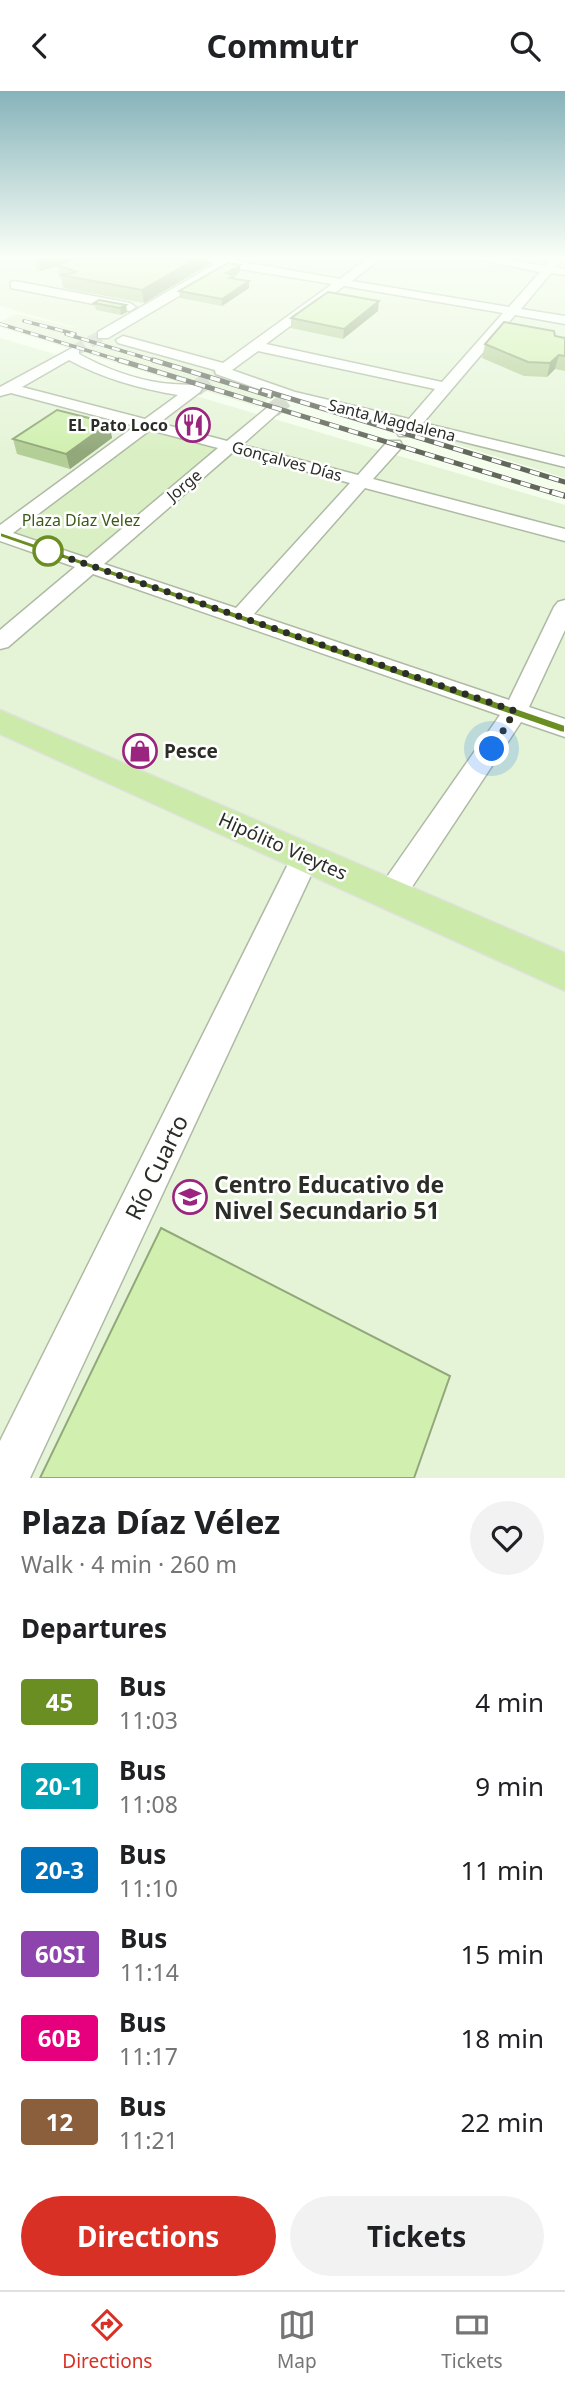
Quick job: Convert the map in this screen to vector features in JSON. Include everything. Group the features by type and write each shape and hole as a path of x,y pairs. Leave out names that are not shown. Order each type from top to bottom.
{"main road":[{"name":"Hipólito Vieytes","path":"0,720 565,972"}],"street":[{"path":"103,335 126,322"},
{"path":"223,370 290,322"},
{"path":"240,617 505,322"},
{"name":"Santa Magdalena","path":"123,340 297,389 404,435 565,462"},
{"path":"256,346 447,387"},
{"path":"0,534 192,391 156,387 96,369 71,352 5,391"},
{"path":"297,389 330,362"},
{"name":"Gonçalves Días","path":"5,391 147,424 565,535"},
{"name":"Jorge","path":"0,642 273,410"},
{"path":"0,534 565,728"},
{"path":"393,893 515,711 565,607"},
{"name":"Río Cuarto","path":"6,1478 306,856"}],"shaded area":[{"path":"0,322 49,322 84,330 55,322 565,322 565,478 245,379 277,392 258,407 0,327"},
{"path":"0,338 565,505 565,1478 0,1478"}],"green space":[{"name":"Plaza Díaz Velez","path":"152,427 221,446 83,561 6,535"}],"building":[{"path":"309,322 353,322 344,329"},
{"path":"504,322 554,331 555,336 565,338 565,356 559,355 550,363 528,362 485,344"},
{"path":"57,410 109,423 66,454 13,439"},
{"path":"161,1228 450,1376 414,1478 40,1478"}],"tunnel":[{"path":"74,351 103,335"},
{"path":"195,389 221,371"},
{"path":"273,410 289,397"}],"railway":[{"path":"27,322 75,334"},
{"path":"0,324 125,362"},
{"path":"66,334 159,362"},
{"path":"119,360 557,494"},
{"path":"153,360 271,396"},
{"path":"262,390 565,482"},
{"path":"552,492 565,496"}],"bus line":[{"name":"45","path":"0,535 565,728"}],"place":[{"name":"EL Pato Loco","path":"193,425"},
{"name":"Pesce","path":"140,751"},
{"name":"Centro Educativo de Nivel Secundario 51","path":"190,1197"}],"route":[{"path":"48,551 515,711 492,749"}]}
